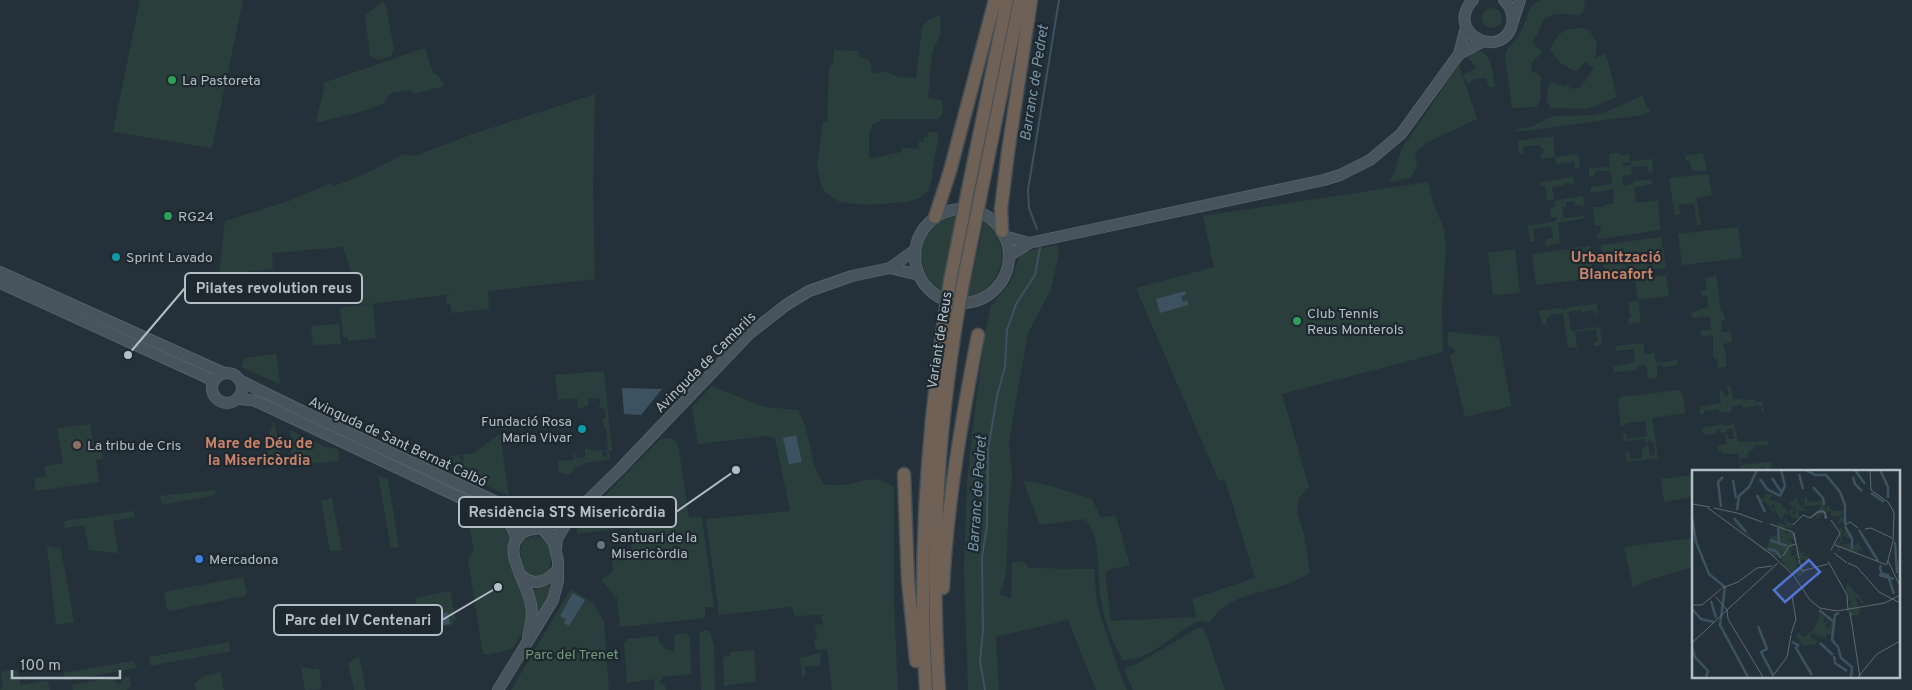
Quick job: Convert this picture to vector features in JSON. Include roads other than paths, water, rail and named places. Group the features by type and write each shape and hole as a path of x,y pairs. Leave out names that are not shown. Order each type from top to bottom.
{"highway":[{"path":"935,217 950,171 995,0"},
{"name":"Variant de Reus","path":"926,690 922,589 924,502 932,408 950,322 963,283 973,234 975,192 1007,0"},
{"name":"Variant de Reus","path":"939,690 935,586 937,502 950,322 950,280 960,231 975,192 1020,0"},
{"path":"1003,234 1001,210 1031,0"},
{"path":"944,690 942,617 945,549 952,487 978,335"},
{"path":"904,474 908,580 919,690"}],"main road":[{"path":"1009,256 1029,242 1197,208 1340,175 1374,157 1401,134 1459,54 1466,27 1465,12 1472,0"},
{"path":"1504,0 1512,13 1512,22"},
{"path":"1459,54 1482,42 1498,40 1505,36 1510,30 1520,0"},
{"path":"1466,27 1470,34 1482,42"},
{"path":"964,209 978,212 992,220 1003,234 1009,256 1006,272 998,286 986,297 973,302 959,303 946,300 933,294 918,275 915,263 915,250 918,237 925,226 935,217 948,211 964,209"},
{"path":"1003,234 1029,242"},
{"path":"890,268 915,250"},
{"path":"890,268 918,275"},
{"name":"Avinguda de Cambrils","path":"568,520 749,334 765,320 809,291 852,276 890,268"},
{"path":"0,272 224,373 234,374 241,381 243,389 238,399 227,403 219,400 213,392 213,383 218,375 224,373"},
{"path":"0,283 198,372 213,383"},
{"name":"Avinguda de Sant Bernat Calbó","path":"241,381 512,508 542,528"},
{"name":"Avinguda de Sant Bernat Calbó","path":"238,399 252,400 260,403 503,518 511,525 517,539"},
{"path":"525,644 532,617 531,604 528,589 514,560 514,545 517,539 526,531 568,520"},
{"path":"498,690 553,600 558,582 557,539 568,520"},
{"path":"542,528 556,548"},
{"path":"520,574 530,582 536,582 548,579 557,570"}],"water":[{"path":"1185,291 1186,295 1181,296 1183,302 1188,301 1188,305 1160,313 1156,299"},
{"path":"622,388 662,389 641,415 624,414"},
{"path":"796,435 802,462 789,464 783,438"},
{"path":"573,593 585,600 569,626 564,623 566,619 560,616"},
{"path":"448,612 450,624 428,628 424,624 426,617"}],"waterway":[{"name":"Barranc de Pedret","path":"1037,229 1029,208 1028,190 1059,0"},
{"name":"Barranc de Pedret","path":"985,690 980,661 983,631 982,557 987,525 988,450 997,396 1005,367 1007,330 1016,304 1035,275 1040,248"}],"place":[{"name":"La Pastoreta","path":"172,80"},
{"name":"RG24","path":"168,216"},
{"name":"Sprint Lavado","path":"116,257"},
{"name":"Club Tennis Reus Monterols","path":"1297,321"},
{"name":"Pilates revolution reus","path":"128,355"},
{"name":"Fundació Rosa Maria Vivar","path":"582,429"},
{"name":"La tribu de Cris","path":"77,445"},
{"name":"Residència STS Misericòrdia","path":"736,470"},
{"name":"Santuari de la Misericòrdia","path":"601,545"},
{"name":"Mercadona","path":"199,559"},
{"name":"Parc del IV Centenari","path":"498,587"}],"district":[{"name":"Urbanització Blancafort","path":"1616,266"},
{"name":"Mare de Déu de la Misericòrdia","path":"259,452"}],"park label":[{"name":"Parc del Trenet","path":"572,654"}]}
